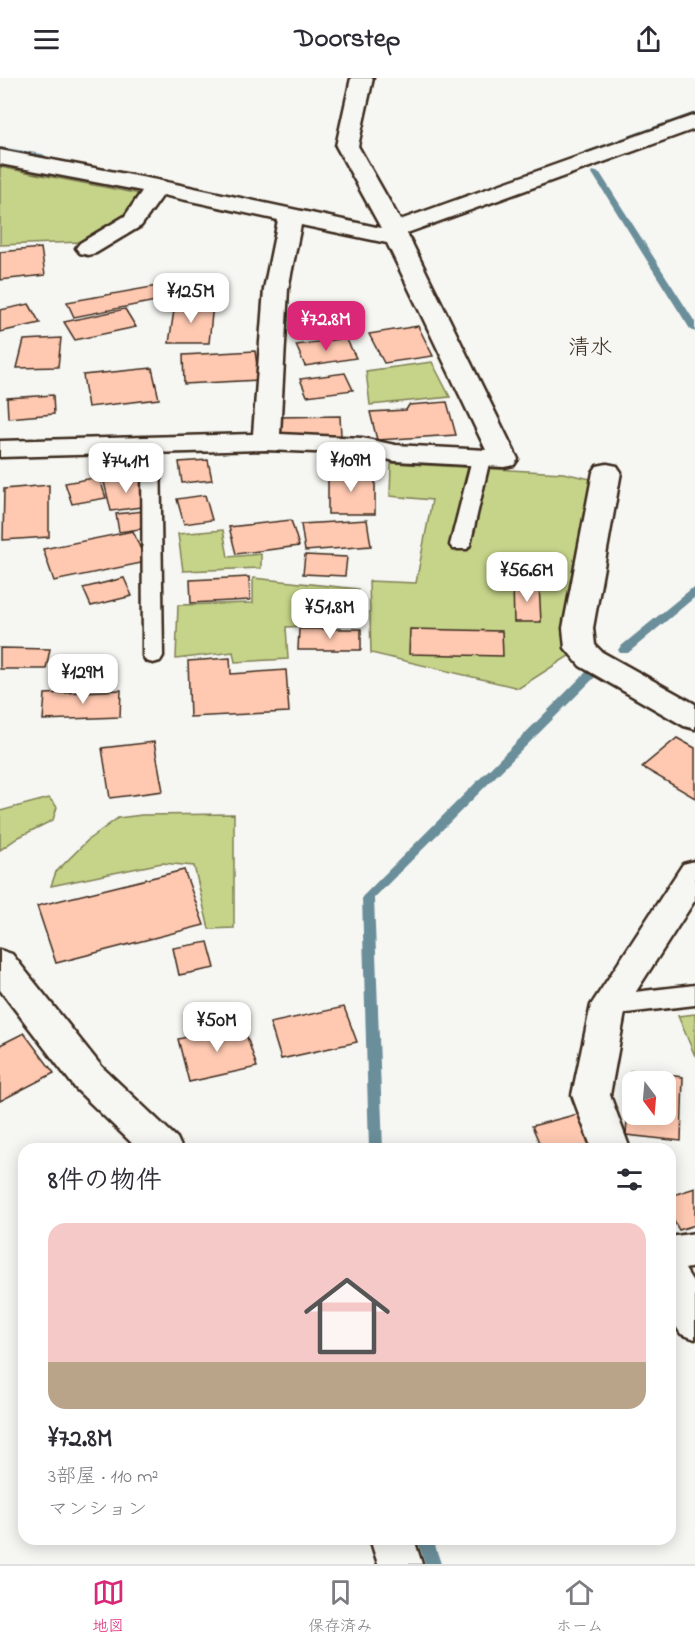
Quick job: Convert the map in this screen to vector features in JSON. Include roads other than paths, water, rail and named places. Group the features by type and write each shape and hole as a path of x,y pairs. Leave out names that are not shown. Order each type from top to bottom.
{"street":[{"path":"0,449 266,442 362,446 395,453 504,459 395,234 347,146 362,78"},
{"path":"0,158 157,187 291,216 395,234 695,122"},
{"path":"88,248 133,220 157,187"},
{"path":"266,442 276,289 291,216"},
{"path":"607,472 578,628 580,648 591,659 695,718"},
{"path":"609,1143 591,1095 609,1005 695,873"},
{"path":"0,964 89,1078 157,1143"},
{"path":"676,1253 695,1250"},
{"path":"676,1290 695,1321"},
{"path":"394,1545 400,1564"}],"lane":[{"path":"151,444 153,656"},
{"path":"460,545 482,459"},
{"path":"609,1005 695,995"}],"waterway":[{"path":"588,155 695,114"},
{"path":"0,149 42,156"},
{"path":"596,173 695,329"},
{"path":"624,650 695,591"},
{"path":"376,1143 368,897 592,673"},
{"path":"427,1545 433,1564"}],"district":[{"name":"清水","path":"590,349"}]}
